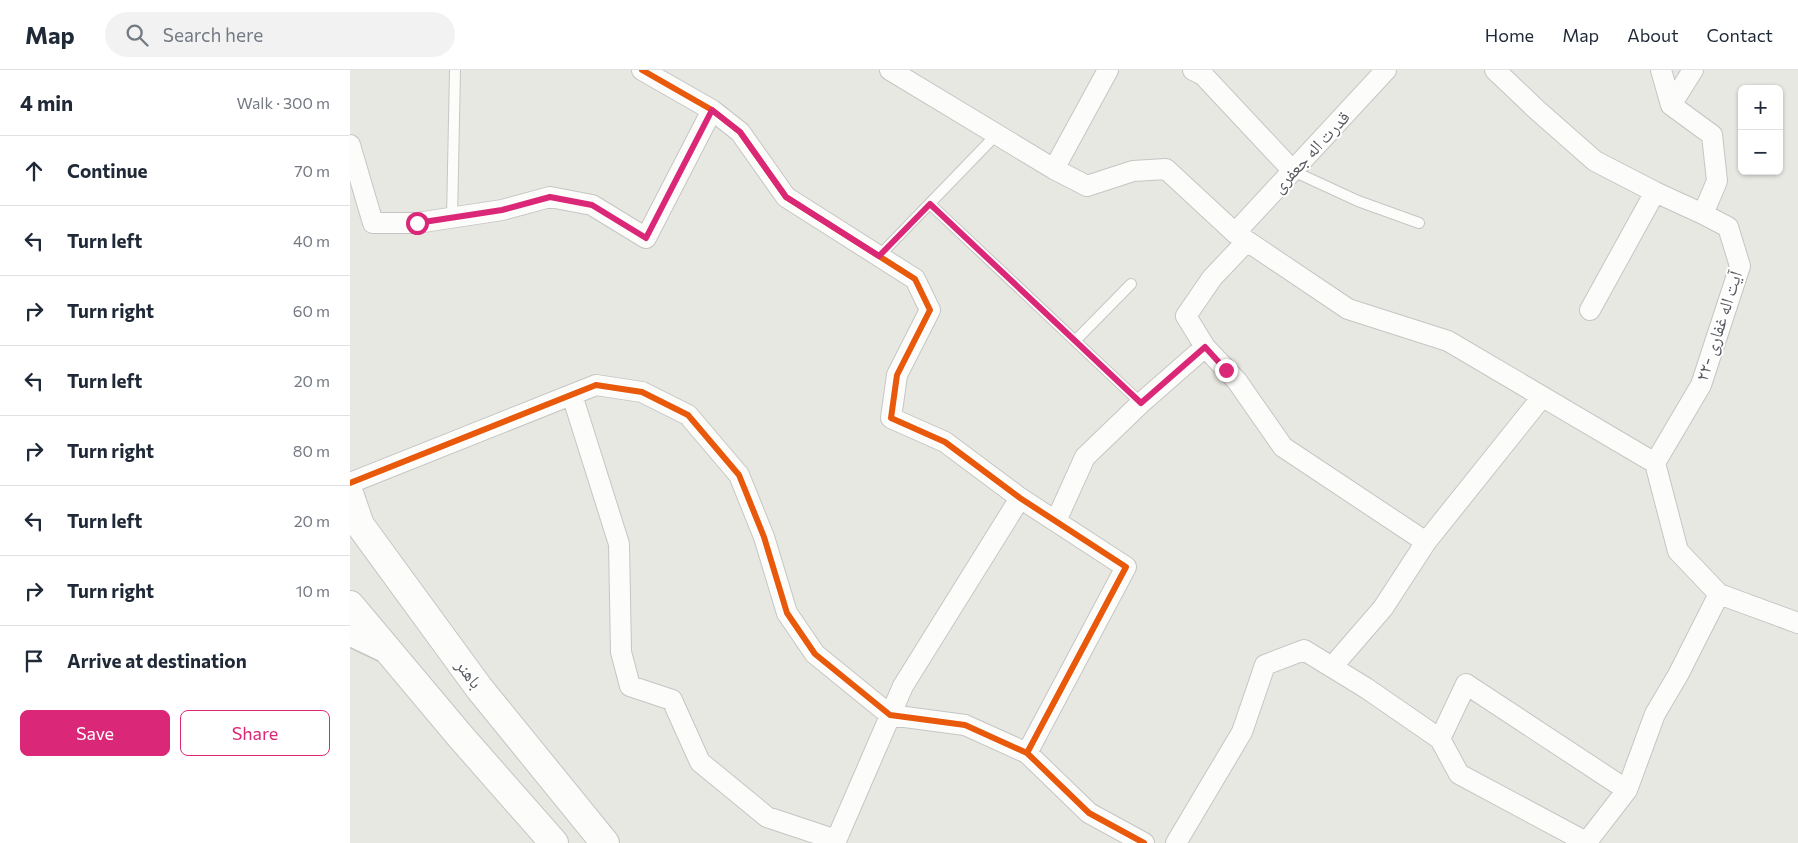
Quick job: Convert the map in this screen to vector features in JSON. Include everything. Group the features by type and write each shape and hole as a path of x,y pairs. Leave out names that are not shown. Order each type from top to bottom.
{"main road":[{"name":"باهنر","path":"350,496 360,525 479,688 605,843"},
{"path":"350,605 460,736 554,843"}],"street":[{"path":"642,70 712,110 740,132 786,197 915,279 930,310 897,375 891,418 945,442 1020,498 1126,567 1027,753"},
{"path":"890,70 1087,186 1133,171 1166,168 1241,237 1348,309 1448,341 1655,463 1678,551 1719,594 1798,623"},
{"path":"1054,168 1108,70"},
{"path":"1193,70 1203,75 1293,171"},
{"name":"قدرت اله جعفری","path":"1205,347 1186,316 1241,237 1293,171 1386,70"},
{"name":"۲۲- آیت اله غفاری","path":"1495,70 1595,161 1728,227 1740,266 1701,385 1655,463"},
{"path":"1661,70 1671,105 1712,135 1717,181 1703,214"},
{"path":"1671,105 1693,70"},
{"path":"350,145 373,223 417,223 452,218 502,210 550,197 592,205 646,238 712,110"},
{"path":"1590,310 1655,192"},
{"path":"1056,521 1085,457 1141,403 1205,347 1237,381 1283,448 1426,542"},
{"path":"350,483 596,385 642,392 688,415 739,475 764,537 787,613 815,654 890,715 965,725 1027,753 1089,813 1144,843"},
{"path":"572,395 619,544 621,652 630,686 672,700 700,762 767,817 836,842 903,686 1020,498"},
{"path":"1332,667 1382,608 1426,542 1542,397"},
{"path":"1176,843 1242,732 1265,666 1304,650 1440,739 1459,774 1586,843 1627,790 1655,714 1678,675 1719,594"},
{"path":"350,633 388,651"},
{"path":"1440,739 1466,684 1627,790"}],"lane":[{"path":"452,218 455,70"},
{"path":"879,256 998,134"},
{"path":"1293,171 1358,201 1419,223"},
{"path":"930,204 1141,403"},
{"path":"1075,341 1130,284"}],"cycle path":[{"path":"642,70 712,110 740,132 786,197 915,279 930,310 897,375 891,418 945,442 1020,498 1126,567 1027,753"},
{"path":"350,483 596,385 642,392 688,415 739,475 764,537 787,613 815,654 890,715 965,725 1027,753 1089,813 1144,843"}],"route":[{"path":"417,223 502,210 550,197 592,205 646,238 712,110 740,132 786,197 879,256 930,204 1141,403 1205,347 1226,370"}]}
